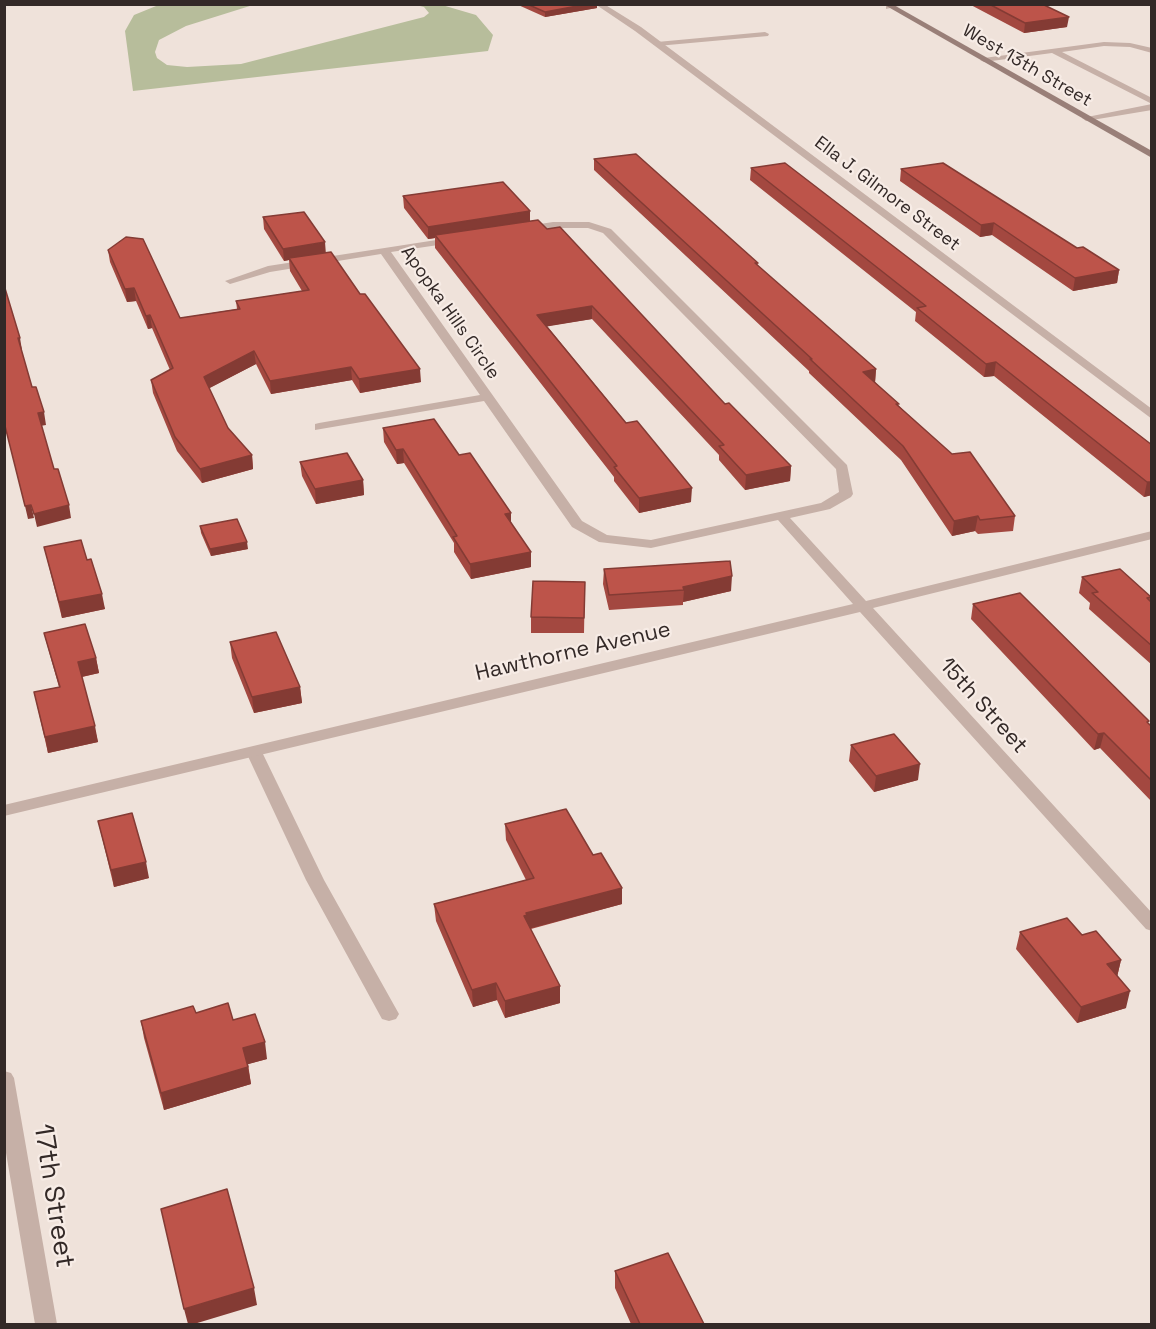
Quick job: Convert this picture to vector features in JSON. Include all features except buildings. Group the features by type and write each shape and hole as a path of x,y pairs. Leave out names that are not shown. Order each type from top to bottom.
{"street":[{"name":"Ella J. Gilmore Street","path":"598,4 657,44 1152,415"},
{"path":"887,6 905,4"},
{"name":"West 13th Street","path":"887,6 1152,155"},
{"path":"657,44 765,34"},
{"path":"984,60 1111,44 1130,45 1152,51"},
{"path":"1054,51 1152,102"},
{"path":"1086,118 1152,107"},
{"name":"Apopka Hills Circle","path":"553,225 589,225 607,231 842,468 846,494 825,506 651,544 604,539 577,524 384,250 553,225"},
{"path":"230,281 268,269 384,250"},
{"path":"319,427 486,396"},
{"name":"15th Street","path":"782,517 861,607 1152,925"},
{"path":"1145,537 1152,549"},
{"name":"Hawthorne Avenue","path":"4,811 1145,537"},
{"path":"254,752 315,880 389,1014"},
{"name":"17th Street","path":"4,1078 46,1324"}],"green space":[{"path":"161,4 253,5 186,26 159,40 155,52 157,58 167,65 187,67 241,64 424,17 429,13 424,7 416,5 442,5 476,15 493,35 488,51 133,91 125,31 134,15"}]}
